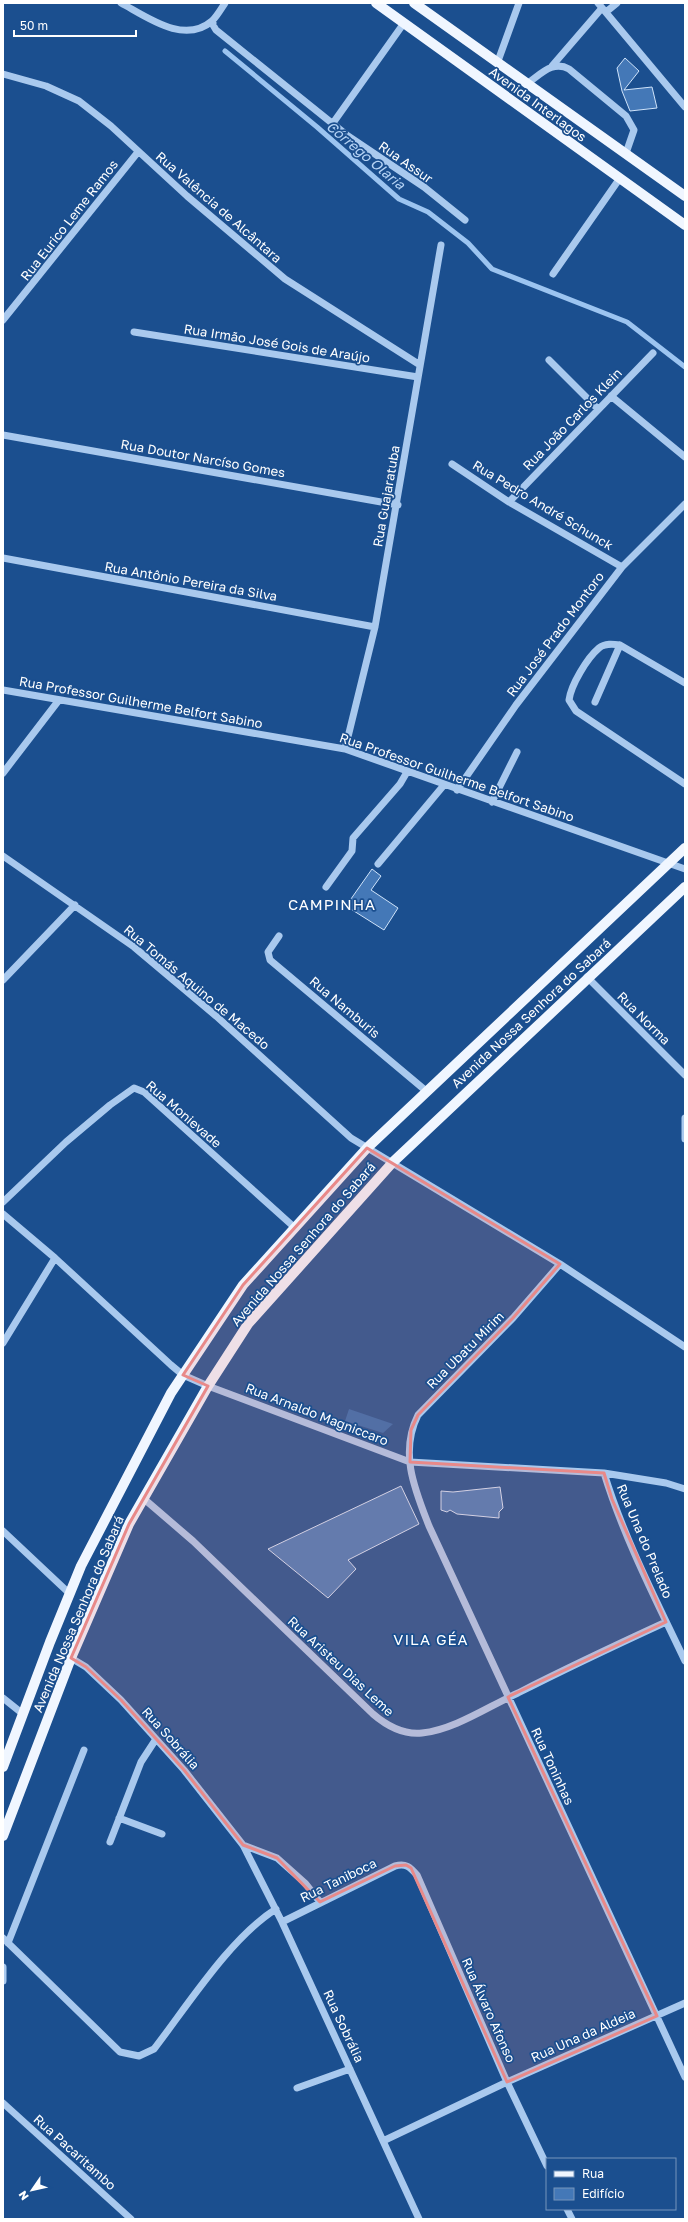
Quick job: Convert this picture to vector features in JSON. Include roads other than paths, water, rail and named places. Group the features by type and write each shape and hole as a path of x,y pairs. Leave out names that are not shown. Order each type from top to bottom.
{"main road":[{"name":"Avenida Interlagos","path":"376,3 685,225"},
{"name":"Avenida Interlagos","path":"414,3 498,61 685,196"},
{"name":"Avenida Nossa Senhora do Sabará","path":"3,1767 70,1594 118,1492 182,1374 243,1285 367,1148 426,1090 685,848"},
{"name":"Avenida Nossa Senhora do Sabará","path":"3,1836 71,1658 107,1570 143,1498 208,1386 248,1324 393,1162 587,977 685,887"}],"street":[{"path":"121,3 163,26 187,31 200,29 213,20 225,3"},
{"path":"498,61 519,3"},
{"path":"528,83 552,66 602,8 617,3"},
{"path":"602,8 685,107"},
{"name":"Rua Assur","path":"213,20 213,25 216,30 362,146 424,188 465,220"},
{"path":"334,123 404,23"},
{"path":"552,66 564,66 626,116 634,130 626,153"},
{"name":"Rua Valência de Alcântara","path":"4,75 46,86 79,102 111,126 138,152 285,279 420,365"},
{"name":"Rua Eurico Leme Ramos","path":"3,320 138,152"},
{"path":"553,274 620,178"},
{"name":"Rua Guajaratuba","path":"345,750 376,627 398,505 441,245"},
{"name":"Rua Irmão José Gois de Araújo","path":"134,332 418,377"},
{"name":"Rua João Carlos Klein","path":"509,502 653,353"},
{"path":"549,360 598,409"},
{"path":"611,396 685,457"},
{"name":"Rua Doutor Narcíso Gomes","path":"3,435 398,505"},
{"name":"Rua Pedro André Schunck","path":"452,464 509,502 622,567"},
{"name":"Rua José Prado Montoro","path":"458,790 516,705 622,567 685,504"},
{"name":"Rua Antônio Pereira da Silva","path":"3,558 376,627"},
{"path":"685,683 620,645 606,645 593,654 570,692 568,700 576,711 685,784"},
{"path":"595,702 620,645"},
{"name":"Rua Professor Guilherme Belfort Sabino","path":"3,690 345,750 685,868"},
{"path":"3,773 58,700"},
{"path":"492,802 517,752"},
{"path":"326,887 352,851 353,838 400,784 407,772"},
{"path":"378,864 444,785"},
{"name":"Rua Tomás Aquino de Macedo","path":"3,856 134,947 216,1016 351,1138 560,1264 685,1347"},
{"path":"3,980 75,905"},
{"name":"Rua Namburis","path":"279,936 268,952 270,960 426,1090"},
{"name":"Rua Norma","path":"587,977 685,1075"},
{"name":"Rua Monievade","path":"3,1202 66,1142 110,1105 134,1088 144,1092 294,1228"},
{"path":"685,1118 685,1138"},
{"name":"Rua Arnaldo Magniccaro","path":"3,1214 55,1258 182,1374 208,1386 410,1462 604,1473 666,1483 685,1489"},
{"path":"3,1343 55,1258"},
{"name":"Rua Ubatu Mirim","path":"410,1462 411,1430 418,1415 513,1318 560,1264"},
{"name":"Rua Toninhas","path":"410,1462 413,1485 429,1526 685,2077"},
{"name":"Rua Una do Prelado","path":"604,1473 612,1499 666,1622 685,1661"},
{"name":"Rua Aristeu Dias Leme","path":"143,1498 193,1541 373,1714 389,1726 412,1733 433,1731 470,1717 508,1697 666,1622"},
{"path":"3,1531 70,1594"},
{"name":"Rua Sobrália","path":"71,1658 86,1667 121,1700 184,1770 243,1845 276,1909 419,2219"},
{"path":"3,1698 23,1714"},
{"path":"110,1842 141,1762 156,1739"},
{"path":"84,1750 6,1940 120,2052 139,2056 154,2049 228,1953 262,1918 276,1909"},
{"path":"120,1818 162,1834"},
{"path":"243,1845 277,1858 305,1883 320,1902"},
{"name":"Rua Taniboca","path":"282,1922 395,1866 406,1865"},
{"name":"Rua Álvaro Afonso","path":"406,1865 417,1875 507,2082 546,2164"},
{"path":"3,1968 3,1981"},
{"name":"Rua Una da Aldeia","path":"383,2141 507,2082 685,2003"},
{"path":"297,2088 350,2069"},
{"name":"Rua Pacaritambo","path":"3,2102 131,2219"},
{"path":"568,2210 572,2219"}],"waterway":[{"name":"Córrego Olaria","path":"225,51 317,127 399,199 428,212 468,243 492,269 627,322 685,367"}],"district":[{"name":"CAMPINHA","path":"332,904"},
{"name":"VILA GÉA","path":"431,1639"}]}
